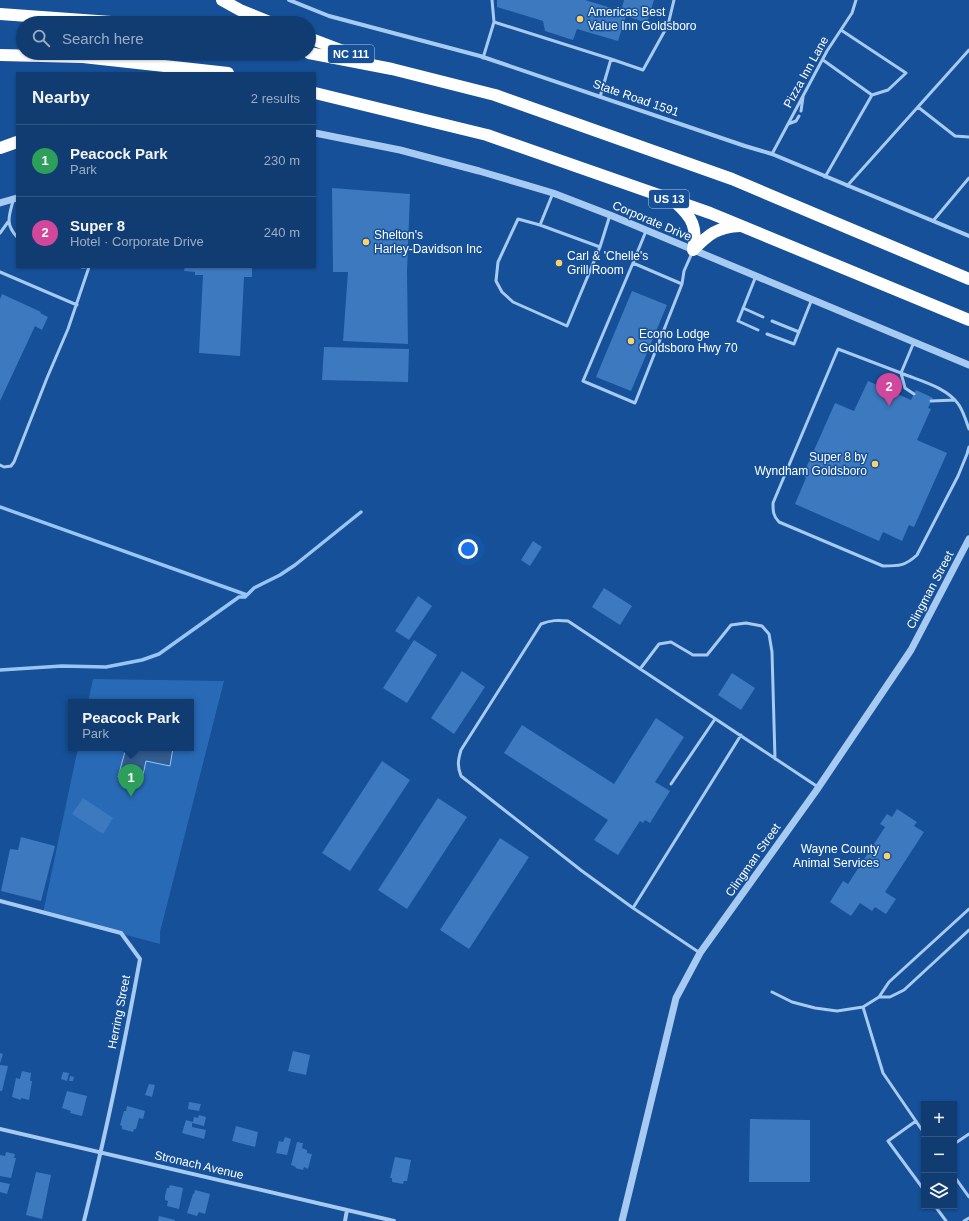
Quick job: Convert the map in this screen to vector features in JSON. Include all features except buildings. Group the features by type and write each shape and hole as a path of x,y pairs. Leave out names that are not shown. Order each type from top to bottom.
{"highway":[{"path":"222,0 255,16"},
{"path":"0,14 28,16"},
{"name":"NC 111","path":"316,41 392,69"},
{"path":"316,54 392,69 494,95 732,179 969,279"},
{"path":"0,55 16,55"},
{"path":"110,60 219,72"},
{"name":"US 13","path":"316,93 487,135 710,213 969,320"},
{"path":"316,99 360,104"},
{"path":"0,148 16,142"},
{"path":"674,200 686,212 694,227 696,239 693,250"},
{"path":"693,250 707,236 717,231 724,228 743,226"}],"street":[{"name":"State Road 1591","path":"289,0 329,16 483,58 772,154 969,236"},
{"name":"Corporate Drive","path":"316,133 400,150 553,193 610,215 969,365"},
{"path":"0,204 15,198"},
{"name":"Clingman Street","path":"622,1221 676,998 700,953 818,788 911,650 969,539"},
{"name":"Herring Street","path":"0,901 121,934 140,959 101,1152 84,1221"},
{"name":"Stronach Avenue","path":"0,1128 394,1221"},
{"path":"345,1221 347,1210"}],"lane":[{"path":"483,58 494,22 492,0"},
{"path":"494,22 612,58 643,70 668,25 674,0"},
{"name":"Pizza Inn Lane","path":"772,154 823,60 852,13 856,0"},
{"path":"825,176 872,95 888,90 906,73 841,30"},
{"path":"847,186 969,50"},
{"path":"600,97 612,58"},
{"path":"823,60 872,95"},
{"path":"801,111 803,96"},
{"path":"918,107 955,136 969,137"},
{"path":"788,124 796,121 799,116"},
{"path":"933,221 969,178"},
{"path":"540,225 553,193"},
{"path":"0,233 8,222 15,198"},
{"path":"600,247 540,225 518,220 498,262 496,280 502,292 513,302 567,326 600,247 610,215"},
{"path":"8,222 10,228 16,236"},
{"path":"647,231 582,381 634,403 682,284 684,271 693,250"},
{"path":"633,263 682,284"},
{"path":"0,465 4,467 11,466 14,462 68,329 89,268"},
{"path":"0,272 76,305"},
{"path":"756,276 738,321 758,330"},
{"path":"767,334 794,344 812,299"},
{"path":"743,308 763,317"},
{"path":"772,321 799,332"},
{"path":"914,342 901,373 905,388 914,394"},
{"path":"969,429 965,416 959,405 955,400 940,389 838,349 773,503 775,518 779,522 883,566 899,566 910,562 917,556 958,476 969,447"},
{"path":"931,401 955,400"},
{"path":"700,953 633,908 582,871 461,776 458,769 458,762 461,750 541,624 553,620 568,621 741,735 818,788"},
{"path":"640,668 659,644 671,642 693,655 707,655 732,625 746,623 762,626 769,634 772,652 775,759"},
{"path":"671,784 715,719"},
{"path":"633,908 741,735"},
{"path":"772,992 792,1002 815,1008 837,1011 863,1007 879,997 890,982 969,909"},
{"path":"879,997 890,997 904,990 969,930"},
{"path":"863,1007 883,1073 921,1128"},
{"path":"916,1121 888,1141 921,1186"},
{"path":"957,1142 969,1134"},
{"path":"957,1180 969,1197"},
{"path":"937,1209 946,1221"},
{"path":"964,1221 969,1218"}],"shaded area":[{"path":"93,679 224,681 160,932 160,944 43,913 77,751 194,751 194,699 89,699"},
{"path":"125,751 172,751 170,766 146,761 141,784 118,777"}],"waterway":[{"path":"0,507 247,595"},
{"path":"0,670 62,666 106,667 142,660 159,654 239,597 245,597 254,588 280,575 295,565 361,512"}],"place":[{"name":"Americas Best Value Inn Goldsboro","path":"580,19"},
{"name":"Shelton's Harley-Davidson Inc","path":"366,242"},
{"name":"Carl & 'Chelle's Grill Room","path":"559,263"},
{"name":"Econo Lodge Goldsboro Hwy 70","path":"631,341"},
{"name":"Super 8","path":"889,406"},
{"name":"Super 8 by Wyndham Goldsboro","path":"875,464"},
{"name":"Peacock Park","path":"131,797"},
{"name":"Wayne County Animal Services","path":"887,856"}]}
